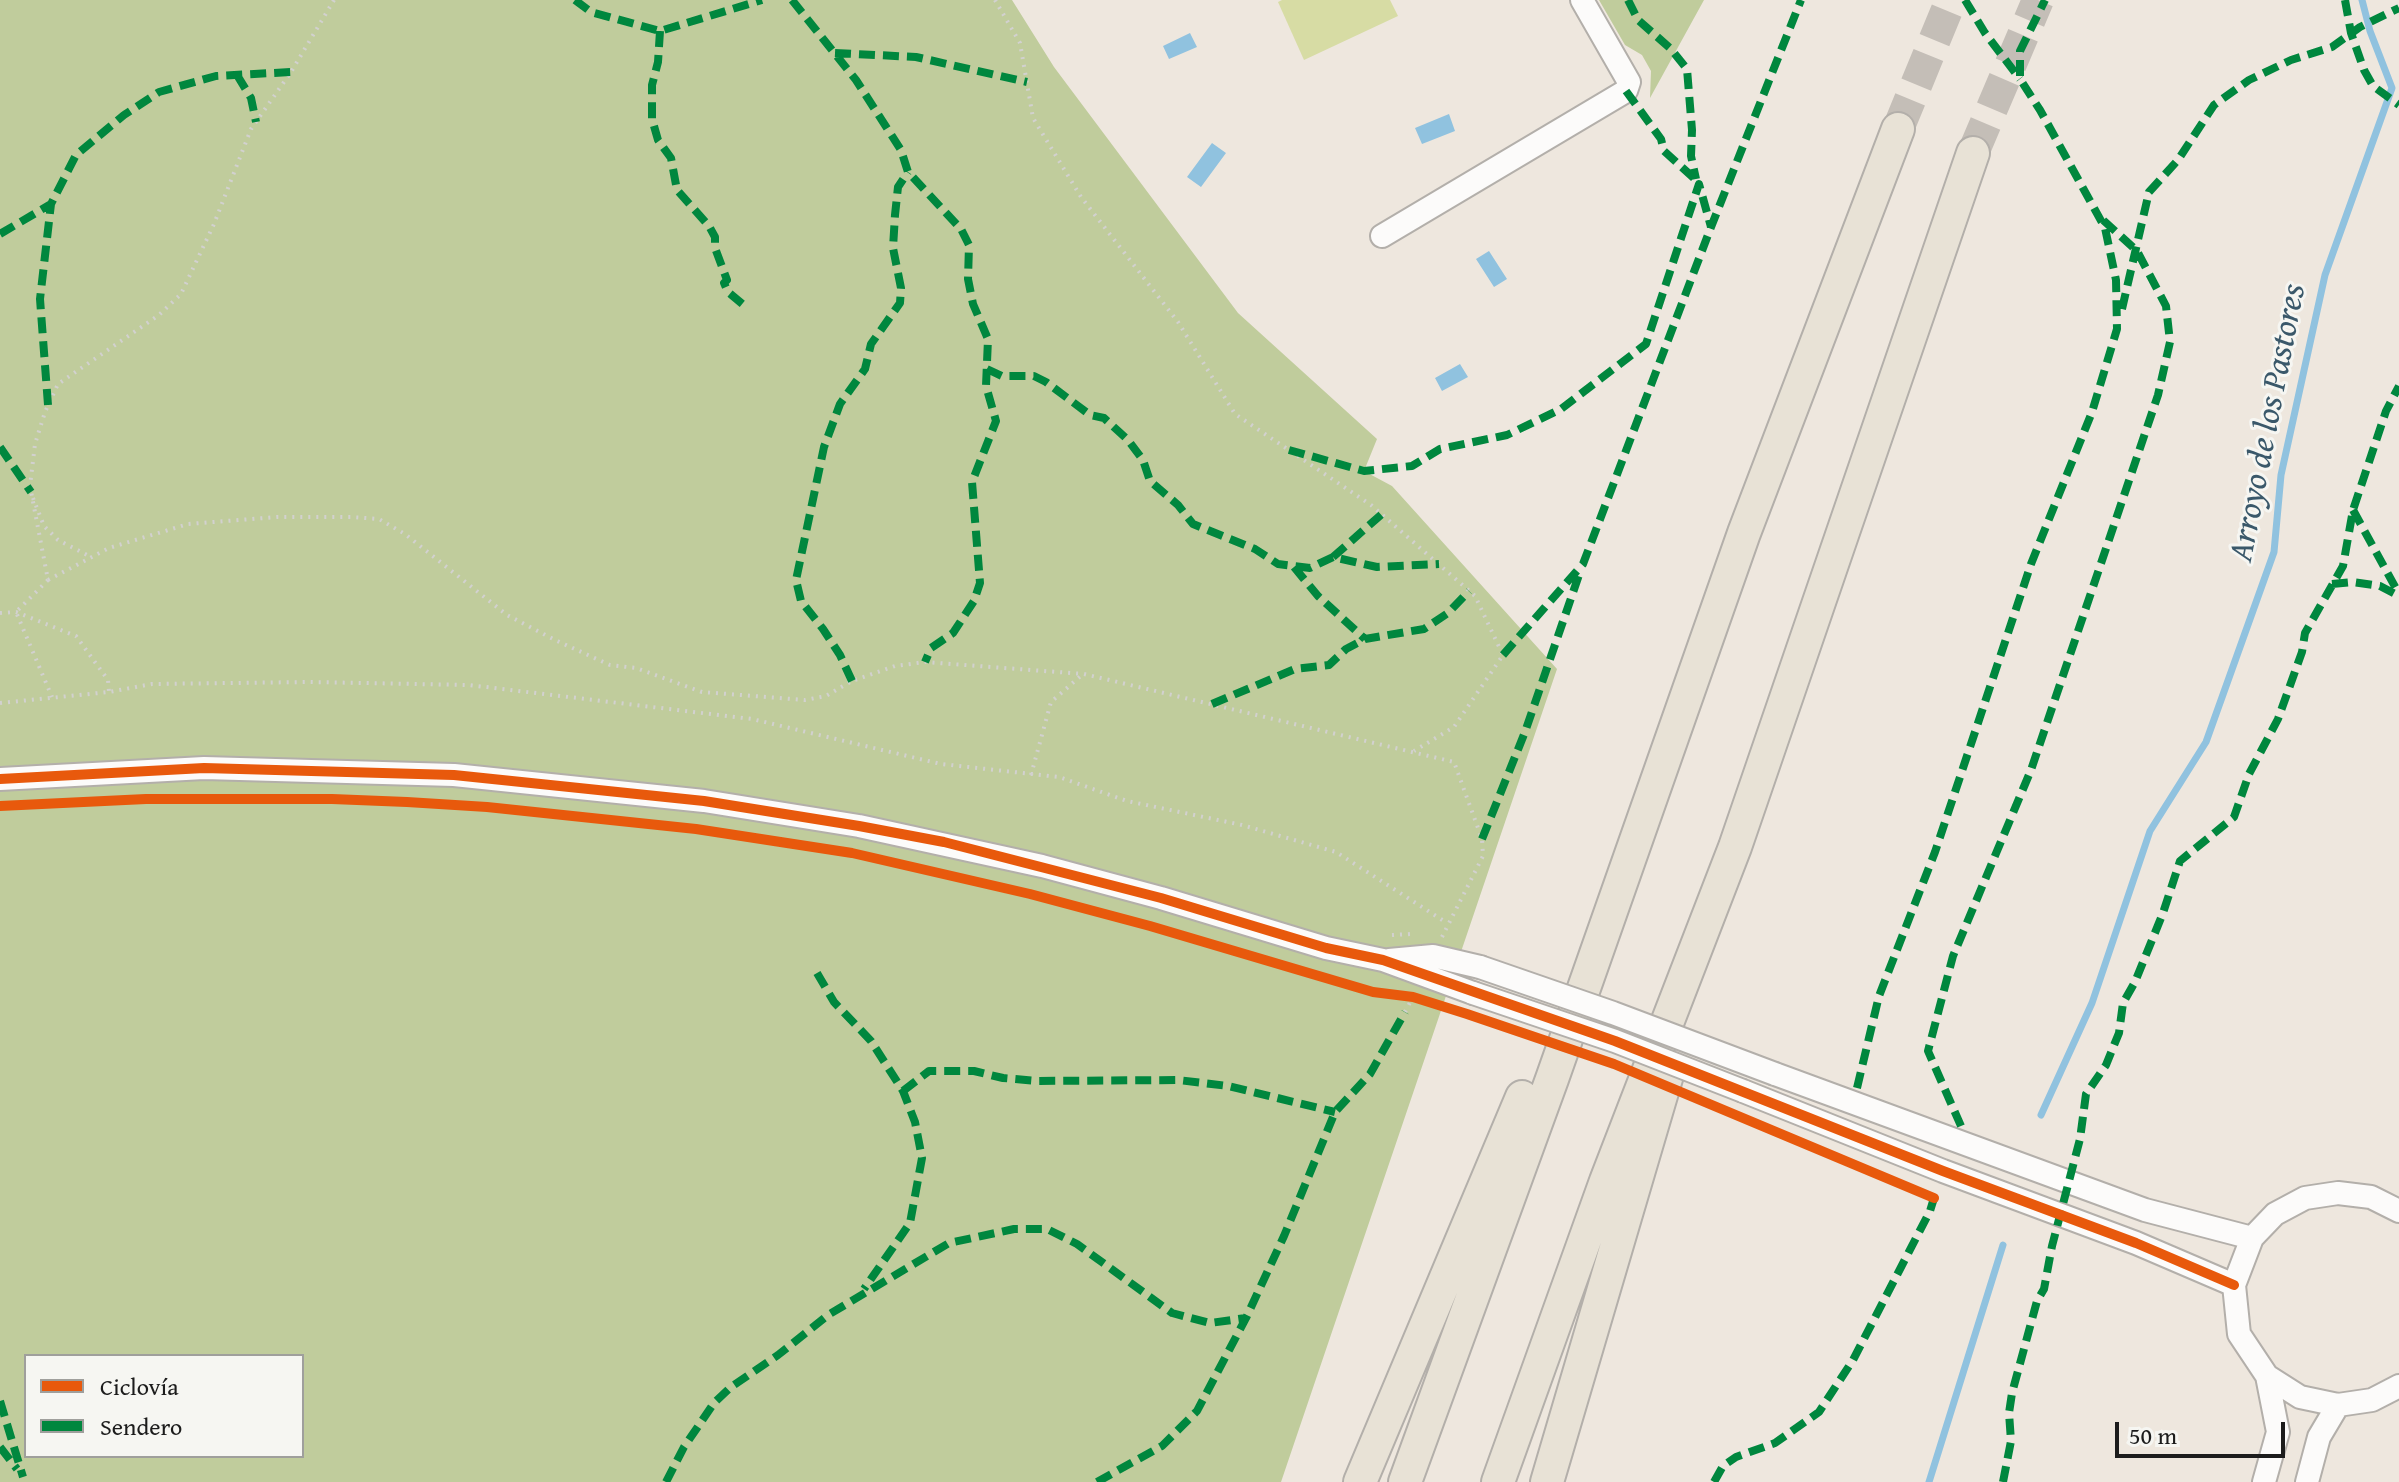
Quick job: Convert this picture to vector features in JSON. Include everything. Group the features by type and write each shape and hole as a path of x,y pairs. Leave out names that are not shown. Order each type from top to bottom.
{"highway":[{"path":"1405,1482 1552,1079 1744,533 1898,129"},
{"path":"1498,1482 1606,1181 1735,847 1973,153"},
{"path":"1360,1482 1508,1134 1682,665 1744,533"},
{"path":"1547,1482 1735,847"}],"street":[{"path":"1382,236 1626,91 1629,82 1582,0"},
{"path":"0,779 204,768 422,774 574,786 704,801 944,842 1161,898 1326,948 1383,960 1615,1041 1943,1171 2136,1243 2234,1285"},
{"path":"1383,960 1433,956 1480,967 1613,1013 2145,1210 2252,1238"},
{"path":"2264,1482 2278,1432 2267,1376 2239,1334 2234,1285 2252,1238 2275,1214 2305,1198 2338,1193 2371,1197 2399,1211"},
{"path":"2267,1376 2300,1397 2338,1405 2372,1400 2399,1386"},
{"path":"2307,1482 2319,1437 2338,1405"}],"path":[{"path":"48,580 31,492 35,444 58,384 159,315 181,294 214,224 251,129 291,72 334,0"},
{"path":"995,0 1020,43 1033,118 1081,197 1178,322 1235,414 1371,505 1475,596 1503,655 1454,727 1412,752"},
{"path":"31,492 44,526 58,540 91,557"},
{"path":"16,612 48,580 91,557 109,548 188,524 277,517 351,517 379,519 405,534 507,615 543,634 610,665 636,668 702,692 805,700 826,696 852,681 895,666 925,662 1084,674 1454,762 1482,839 1483,856 1442,937"},
{"path":"16,612 52,698"},
{"path":"0,613 16,612 76,636 108,680 109,692"},
{"path":"1031,775 1051,702 1084,674"},
{"path":"0,703 109,692 152,684 310,682 469,685 752,719 941,764 1059,777 1127,801 1242,825 1336,852 1447,923"},
{"path":"1402,992 1416,992"},
{"path":"1402,992 1427,1001"}],"green space":[{"path":"0,0 1012,0 1054,67 1238,313 1377,439 1364,471 1392,486 1557,669 1281,1482 0,1482"},
{"path":"1390,0 1398,16 1304,60 1278,2"},
{"path":"1599,0 1704,0 1650,98 1651,71 1642,55 1625,45"}],"water":[{"path":"1190,33 1197,47 1169,59 1163,46"},
{"path":"1449,114 1455,131 1422,144 1415,128"},
{"path":"1212,143 1226,153 1201,187 1187,177"},
{"path":"1489,251 1507,279 1494,287 1476,259"},
{"path":"1460,364 1468,377 1442,391 1435,378"}],"waterway":[{"name":"Arroyo de los Pastores","path":"2041,1115 2092,1003 2150,831 2206,742 2274,552 2281,475 2325,275 2392,88 2370,31 2362,0"},
{"name":"Arroyo de los Pastores","path":"1929,1482 2003,1245"}],"tunnel":[{"path":"1898,129 1951,0"},
{"path":"1973,153 2038,0"}],"marked path":[{"path":"575,0 591,12 660,31 762,0"},
{"path":"792,0 856,80 901,150 908,172 961,229 969,245 968,279 973,304 988,339 986,386 996,421 972,482 980,583 974,601 953,633 931,648 925,662"},
{"path":"1628,0 1638,20 1670,48 1687,69 1691,156 1696,179"},
{"path":"1503,655 1583,564 1801,0"},
{"path":"1965,0 1985,33 2020,79"},
{"path":"1857,1088 1879,996 1935,852 2031,564 2092,412 2117,329 2116,280 2105,228 2020,79 2020,51 2045,0"},
{"path":"2345,0 2351,33 2364,70 2373,86 2399,105"},
{"path":"2122,309 2149,192 2178,160 2214,105 2249,80 2291,60 2332,47 2360,27 2399,8"},
{"path":"660,31 658,62 652,85 652,119 658,140 671,158 677,190 715,237 715,248 727,280 724,283 728,292 746,307"},
{"path":"835,53 916,57 1027,82"},
{"path":"0,234 51,204 76,155 124,115 159,92 216,76 291,72"},
{"path":"237,75 251,98 256,122"},
{"path":"1626,91 1661,139 1664,151 1697,181"},
{"path":"852,681 840,655 801,601 796,580 824,447 840,404 865,369 871,344 900,303 901,288 893,248 895,215 898,187 908,172"},
{"path":"1289,450 1364,471 1412,466 1440,449 1507,435 1561,409 1646,344 1699,184 1711,227"},
{"path":"48,405 40,299 51,204"},
{"path":"1961,1126 1928,1051 1953,956 2031,770 2158,395 2170,342 2166,306 2137,251 2103,220"},
{"path":"987,369 1002,376 1034,376 1090,415 1104,418 1128,440 1143,460 1150,481 1178,505 1193,524 1255,549 1278,564 1310,568 1333,557 1377,567 1439,564"},
{"path":"2003,1482 2011,1441 2009,1413 2012,1393 2037,1301 2044,1289 2080,1139 2086,1094 2106,1065 2119,1033 2123,1003 2135,982 2163,913 2180,861 2234,817 2249,774 2278,719 2302,652 2305,633 2343,566 2353,510 2386,411 2399,386"},
{"path":"0,447 31,492"},
{"path":"2353,510 2399,594"},
{"path":"1333,557 1382,514"},
{"path":"1294,567 1318,596 1365,639"},
{"path":"1482,839 1525,732 1580,572"},
{"path":"2332,584 2353,582 2380,586 2399,596"},
{"path":"1212,704 1295,669 1329,665 1346,649 1365,639 1424,629 1448,613 1469,591"},
{"path":"817,973 834,1002 871,1041 903,1091 915,1122 922,1158 910,1223 864,1289"},
{"path":"1097,1482 1162,1446 1197,1411 1246,1318 1284,1236 1335,1112 1370,1074 1405,1012"},
{"path":"903,1091 929,1071 974,1071 1037,1081 1178,1080 1228,1086 1335,1112"},
{"path":"1714,1482 1723,1466 1736,1457 1775,1443 1819,1412 1853,1360 1934,1198"},
{"path":"666,1482 684,1447 714,1403 731,1387 828,1315 949,1243 1014,1229 1047,1229 1077,1244 1172,1313 1210,1323 1246,1318"},
{"path":"0,1401 23,1477"},
{"path":"0,1447 17,1469"}],"cycle path":[{"path":"0,779 204,768 454,775 704,801 944,842 1161,898 1326,948 1383,960 1615,1041 1943,1171 2136,1243 2234,1285"},
{"path":"0,806 146,799 407,802 487,807 696,829 852,853 1030,894 1373,992 1413,997 1467,1014 1614,1064 1934,1198"}]}
